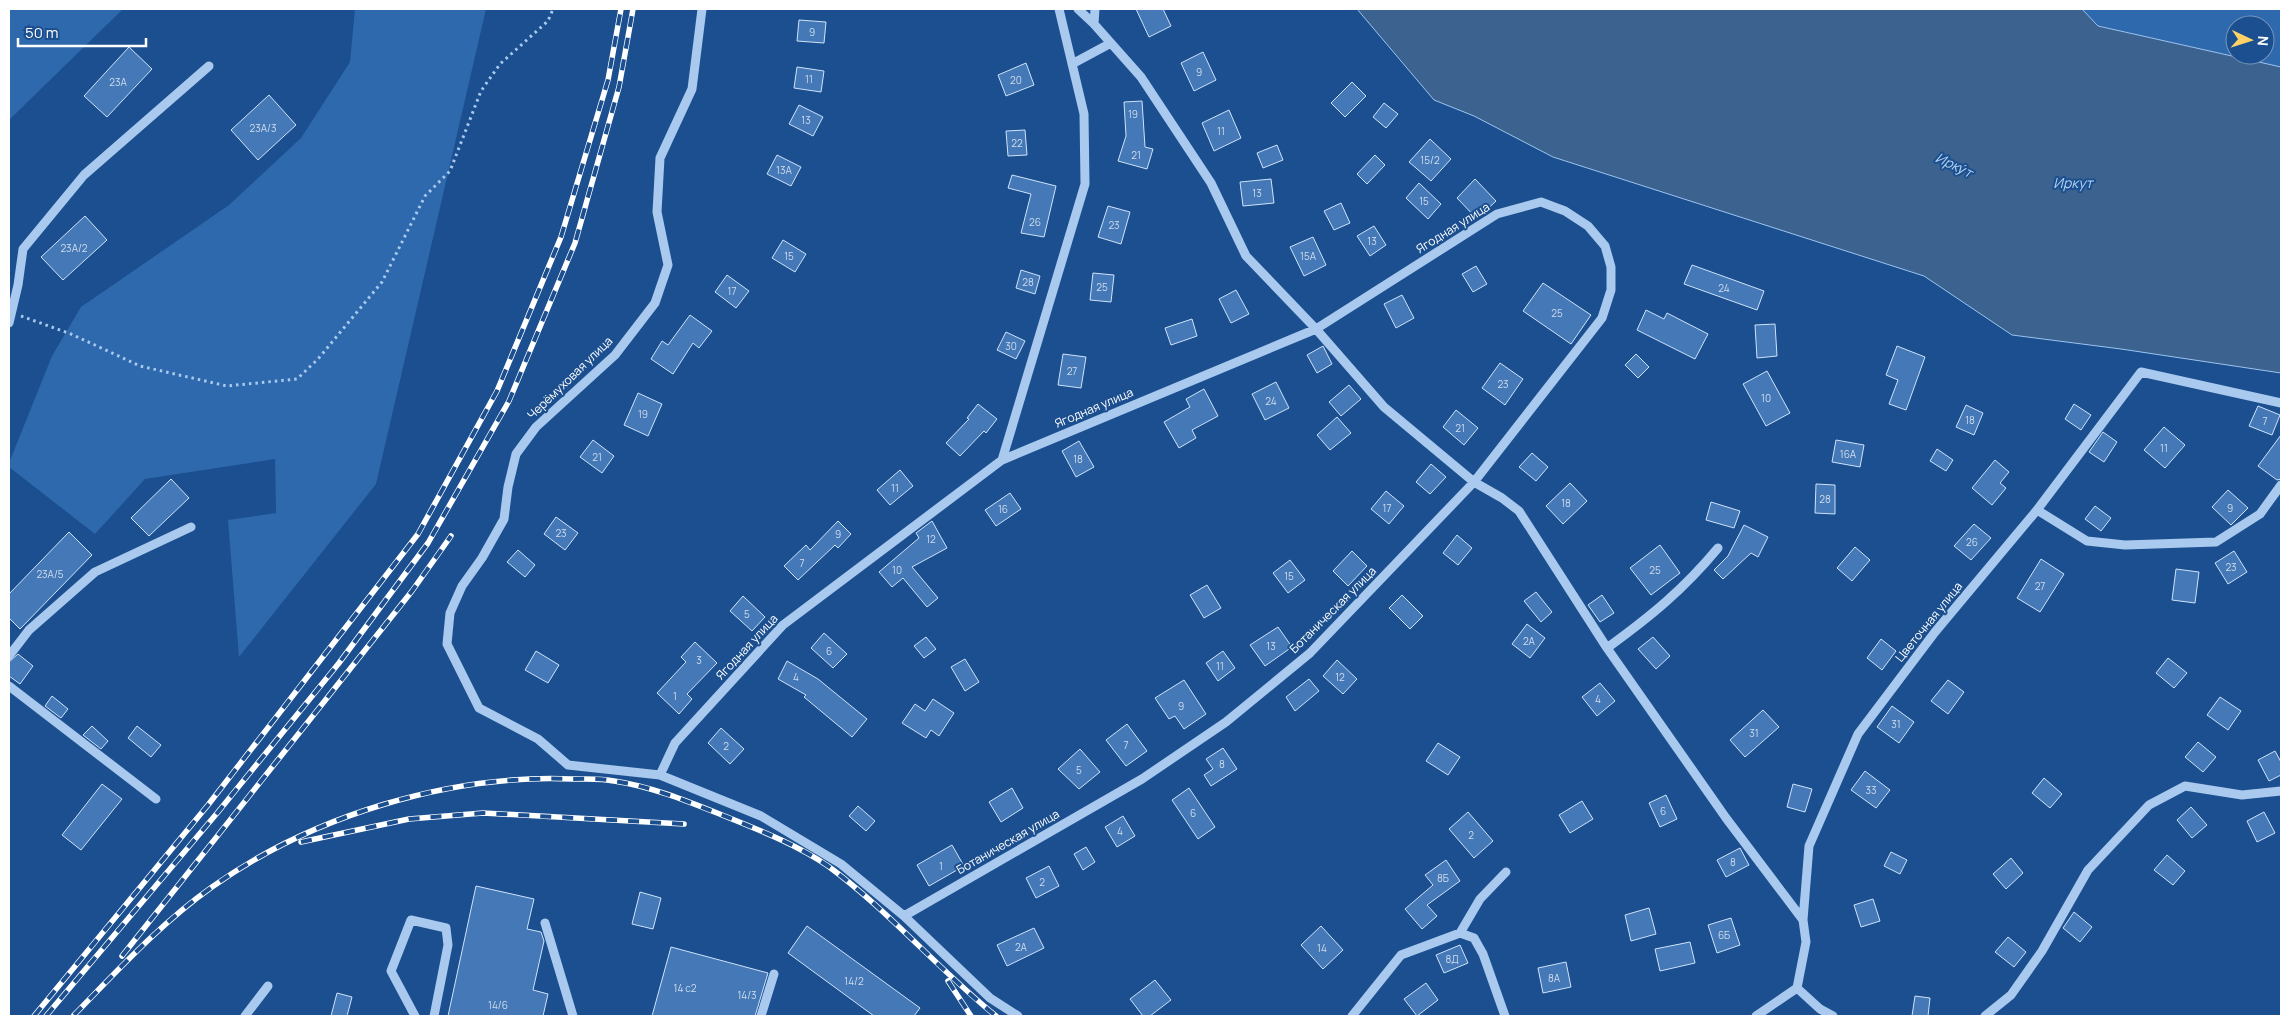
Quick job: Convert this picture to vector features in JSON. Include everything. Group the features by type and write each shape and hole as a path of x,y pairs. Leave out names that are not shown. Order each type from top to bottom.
{"street":[{"name":"Черёмуховая улица","path":"702,9 692,89 660,158 657,212 668,265 655,303 616,355 536,426 516,454 508,487 504,519 482,558 462,586 450,613 447,644 478,708 538,739 568,765 660,775 761,816 841,864 904,916 990,998 1018,1016"},
{"path":"1002,460 1085,184 1084,114 1059,9"},
{"path":"1078,9 1094,24 1141,77 1211,183 1246,256 1316,329 1384,407 1474,482 1502,498 1519,511 1607,648 1726,818 1803,920"},
{"path":"1094,24 1095,9"},
{"path":"1072,64 1111,43"},
{"path":"9,323 23,249 84,174 209,66"},
{"name":"Ягодная улица","path":"660,775 676,743 783,625 1002,460 1316,329 1497,214 1540,202 1565,211 1588,226 1606,246"},
{"name":"Ботаническая улица","path":"904,916 1142,779 1226,722 1310,653 1474,482 1602,318 1611,290 1611,267 1606,246"},
{"name":"Цветочная улица","path":"1797,988 1806,942 1803,920 1809,846 1858,734 1935,632 2037,510 2141,372 2281,403"},
{"path":"2037,510 2087,540 2125,545 2216,542 2260,514 2281,485"},
{"path":"9,656 28,630 96,572 190,527"},
{"path":"1607,648 1646,620 1690,581 1718,548"},
{"path":"9,686 156,799"},
{"path":"1986,1016 2011,995 2042,951 2088,870 2149,805 2184,786 2242,795 2281,791"},
{"path":"1352,1016 1401,955 1460,933 1480,898 1506,872"},
{"path":"414,1016 391,971 412,920 446,928 448,945 434,1016"},
{"path":"545,923 573,1016"},
{"path":"1460,933 1474,938 1483,954 1505,1016"},
{"path":"761,1016 774,974"},
{"path":"245,1016 268,986"},
{"path":"1756,1016 1797,988 1820,1009 1833,1016"}],"path":[{"path":"11,313 71,334 140,366 168,373 227,386 297,379 318,358 382,282 425,196 450,171 481,91 500,64 548,22 553,9"}],"shaded area":[{"path":"9,9 123,9 9,120"},
{"path":"355,9 486,9 376,484 239,657 228,520 276,513 275,459 145,479 95,534 9,467 9,463 52,356 81,307 229,205 301,138 350,62"},
{"path":"2082,9 2281,9 2281,67 2272,65 2275,65 2275,15 2225,15 2225,54 2098,26"}],"water":[{"name":"Иркут","path":"1357,9 2082,9 2098,26 2225,54 2225,65 2272,65 2281,67 2281,373 2012,335 1924,276 1553,157 1474,116 1434,100"}],"building":[{"path":"1136,9 1163,9 1171,26 1149,37"},
{"path":"799,20 826,22 824,43 797,41"},
{"path":"129,47 152,69 107,117 84,96"},
{"path":"1203,52 1216,80 1194,91 1181,63"},
{"path":"1026,63 1034,85 1006,96 998,75"},
{"path":"797,67 824,71 821,92 794,88"},
{"path":"1352,82 1366,96 1345,117 1331,103"},
{"path":"269,95 296,125 258,160 231,130"},
{"path":"1142,101 1145,147 1153,149 1147,169 1118,161 1126,136 1124,102"},
{"path":"1384,103 1398,114 1386,128 1373,117"},
{"path":"799,105 823,117 813,136 789,124"},
{"path":"1229,110 1241,138 1214,151 1202,123"},
{"path":"1025,130 1027,155 1008,156 1006,131"},
{"path":"1430,139 1451,159 1431,181 1409,162"},
{"path":"1277,145 1283,160 1263,168 1257,153"},
{"path":"777,155 801,167 791,186 767,174"},
{"path":"1375,155 1385,165 1367,184 1357,174"},
{"path":"1012,175 1056,186 1044,237 1021,233 1031,194 1008,188"},
{"path":"1271,179 1274,203 1243,206 1240,182"},
{"path":"1475,179 1496,201 1477,219 1457,198"},
{"path":"1419,183 1441,204 1428,219 1406,198"},
{"path":"1341,203 1350,223 1334,230 1324,211"},
{"path":"1108,206 1130,212 1121,244 1098,237"},
{"path":"85,216 107,240 63,280 41,257"},
{"path":"1374,226 1386,245 1370,256 1357,236"},
{"path":"1313,237 1326,265 1304,276 1290,247"},
{"path":"783,240 806,254 795,272 772,258"},
{"path":"1692,265 1764,291 1757,310 1684,284"},
{"path":"1476,266 1487,284 1473,292 1462,274"},
{"path":"1021,270 1040,276 1035,294 1016,288"},
{"path":"1093,273 1114,275 1111,302 1090,300"},
{"path":"727,275 749,291 736,308 715,292"},
{"path":"1543,283 1591,315 1571,344 1523,311"},
{"path":"1236,290 1249,314 1231,323 1219,299"},
{"path":"1402,295 1414,318 1396,328 1384,304"},
{"path":"1646,310 1664,319 1667,313 1708,334 1695,359 1637,330"},
{"path":"690,315 712,331 699,348 693,343 673,374 651,359 662,341 668,345"},
{"path":"1192,319 1197,336 1171,345 1165,328"},
{"path":"1775,324 1777,356 1757,358 1755,325"},
{"path":"1006,332 1025,341 1016,359 997,350"},
{"path":"1323,346 1332,364 1317,373 1307,355"},
{"path":"1897,346 1925,357 1906,410 1889,404 1898,380 1886,375"},
{"path":"1063,354 1086,357 1081,388 1058,385"},
{"path":"1636,354 1649,367 1638,378 1625,365"},
{"path":"1500,363 1523,379 1505,405 1482,388"},
{"path":"1767,371 1790,413 1766,426 1743,384"},
{"path":"1276,382 1289,408 1265,420 1252,394"},
{"path":"1349,385 1361,399 1341,416 1329,402"},
{"path":"1204,389 1218,416 1192,430 1196,438 1179,448 1164,422 1190,407 1186,399"},
{"path":"638,393 662,404 648,436 624,425"},
{"path":"978,404 997,419 986,433 984,431 960,456 946,443 969,419 967,418"},
{"path":"2074,404 2091,415 2081,430 2065,419"},
{"path":"1966,405 1983,413 1974,435 1956,427"},
{"path":"2258,406 2280,415 2272,435 2249,426"},
{"path":"1456,410 1478,428 1464,445 1443,427"},
{"path":"1337,417 1351,433 1330,450 1317,435"},
{"path":"2164,427 2185,445 2165,468 2144,450"},
{"path":"2103,432 2117,442 2104,462 2089,452"},
{"path":"2281,435 2281,479 2277,480 2258,466"},
{"path":"593,440 614,456 602,473 580,457"},
{"path":"1836,440 1864,445 1860,467 1832,462"},
{"path":"1079,441 1094,467 1076,477 1062,451"},
{"path":"1937,449 1953,460 1946,471 1930,461"},
{"path":"1532,453 1548,467 1536,481 1519,467"},
{"path":"1995,460 2009,472 2000,483 2006,488 1992,505 1972,488"},
{"path":"1431,464 1446,477 1430,494 1416,482"},
{"path":"900,470 913,486 890,505 877,490"},
{"path":"171,479 189,498 149,536 131,518"},
{"path":"1570,483 1587,501 1563,524 1546,506"},
{"path":"1816,484 1835,485 1835,514 1815,513"},
{"path":"2228,490 2248,508 2231,525 2212,507"},
{"path":"1386,491 1404,506 1389,524 1371,509"},
{"path":"1010,493 1021,509 996,526 985,510"},
{"path":"1711,502 1740,511 1734,528 1706,520"},
{"path":"2095,506 2111,518 2101,531 2085,519"},
{"path":"556,517 578,533 565,550 544,534"},
{"path":"838,521 851,534 838,548 835,545 798,580 784,566 806,545 810,550"},
{"path":"932,521 947,548 912,567 938,598 927,607 903,578 892,587 879,572 919,538 916,533"},
{"path":"1974,524 1991,538 1971,560 1954,546"},
{"path":"1744,525 1768,537 1758,557 1751,553 1723,579 1714,570 1728,556"},
{"path":"69,532 92,555 20,629 9,618 9,594"},
{"path":"1457,535 1472,548 1458,565 1443,553"},
{"path":"1660,545 1680,573 1651,595 1630,568"},
{"path":"1855,547 1870,560 1852,581 1837,568"},
{"path":"518,550 535,565 525,577 507,562"},
{"path":"1352,551 1367,566 1348,586 1333,571"},
{"path":"2234,551 2247,572 2228,584 2215,563"},
{"path":"2041,559 2064,574 2040,612 2017,598"},
{"path":"1290,560 1305,580 1288,593 1273,573"},
{"path":"2176,569 2199,572 2195,603 2172,600"},
{"path":"1207,585 1221,608 1204,618 1190,595"},
{"path":"1536,592 1552,612 1541,622 1524,601"},
{"path":"1402,595 1423,616 1410,629 1389,608"},
{"path":"1602,595 1614,613 1600,622 1588,605"},
{"path":"743,596 765,617 752,631 730,611"},
{"path":"1527,624 1545,638 1530,658 1512,644"},
{"path":"1278,627 1292,647 1265,666 1250,645"},
{"path":"824,633 847,654 833,668 811,648"},
{"path":"926,637 936,649 924,658 914,646"},
{"path":"1653,637 1670,656 1656,669 1638,649"},
{"path":"1881,639 1896,651 1882,670 1867,658"},
{"path":"695,642 717,663 687,694 692,699 679,714 657,693 686,662 681,657"},
{"path":"536,651 559,665 548,683 525,670"},
{"path":"1223,651 1235,668 1218,681 1206,663"},
{"path":"18,654 33,666 20,684 9,676 9,662"},
{"path":"2168,658 2187,673 2174,688 2156,673"},
{"path":"965,659 979,682 965,691 951,667"},
{"path":"1337,660 1357,679 1343,694 1323,676"},
{"path":"787,661 818,679 867,719 852,737 804,697 806,695 778,679"},
{"path":"1309,679 1319,691 1295,711 1286,697"},
{"path":"1184,680 1206,714 1184,729 1175,716 1169,719 1155,698"},
{"path":"1948,680 1964,692 1948,714 1931,701"},
{"path":"1600,683 1615,701 1597,716 1582,697"},
{"path":"52,696 68,709 61,718 45,706"},
{"path":"2220,697 2241,711 2228,730 2207,715"},
{"path":"933,699 954,713 939,736 931,730 926,738 902,723 915,704 925,711"},
{"path":"1892,706 1914,722 1899,743 1877,727"},
{"path":"1763,710 1779,727 1745,757 1730,740"},
{"path":"1127,724 1147,751 1126,766 1106,740"},
{"path":"92,726 108,741 101,749 83,735"},
{"path":"137,726 161,745 151,757 128,738"},
{"path":"721,728 744,749 730,764 708,743"},
{"path":"2198,742 2216,757 2203,772 2185,757"},
{"path":"1438,743 1460,757 1448,775 1426,761"},
{"path":"1223,748 1237,769 1211,786 1204,775 1213,769 1206,759"},
{"path":"1080,749 1100,772 1079,789 1058,769"},
{"path":"2275,751 2281,762 2281,775 2269,781 2258,760"},
{"path":"1865,771 1890,790 1876,808 1851,790"},
{"path":"2044,778 2062,794 2050,808 2032,793"},
{"path":"102,784 122,799 81,850 62,835"},
{"path":"1793,784 1812,789 1805,812 1787,807"},
{"path":"1012,788 1023,808 1001,822 989,802"},
{"path":"1189,788 1215,827 1198,839 1172,800"},
{"path":"1666,795 1677,819 1660,827 1649,803"},
{"path":"1582,801 1593,819 1570,833 1559,815"},
{"path":"858,806 875,821 866,831 849,816"},
{"path":"2191,807 2207,825 2192,838 2177,820"},
{"path":"1468,812 1493,841 1474,858 1449,829"},
{"path":"2264,812 2275,833 2257,842 2247,821"},
{"path":"1123,816 1135,836 1117,847 1105,827"},
{"path":"952,845 964,866 929,886 917,865"},
{"path":"1086,847 1095,862 1083,870 1074,854"},
{"path":"1740,848 1749,865 1726,877 1717,860"},
{"path":"1891,852 1907,860 1900,874 1884,866"},
{"path":"2167,855 2185,871 2173,885 2154,870"},
{"path":"2011,858 2023,873 2006,889 1993,874"},
{"path":"1446,860 1460,881 1427,905 1437,916 1422,929 1405,909 1433,885 1425,875"},
{"path":"1049,866 1059,886 1036,898 1026,878"},
{"path":"476,886 534,899 527,929 541,932 544,941 533,990 548,994 543,1016 448,1016"},
{"path":"640,892 661,898 653,929 632,924"},
{"path":"1873,899 1880,921 1861,927 1854,905"},
{"path":"1649,908 1656,934 1631,941 1625,915"},
{"path":"2074,912 2092,927 2080,942 2063,928"},
{"path":"1731,918 1740,945 1717,953 1708,925"},
{"path":"807,926 920,1008 914,1016 874,1016 788,953"},
{"path":"1321,926 1343,950 1323,969 1301,945"},
{"path":"1034,928 1044,948 1007,966 997,945"},
{"path":"2008,937 2026,952 2014,967 1995,952"},
{"path":"1690,942 1695,963 1660,971 1655,949"},
{"path":"1460,945 1468,963 1444,973 1436,955"},
{"path":"671,947 768,973 755,1016 652,1016"},
{"path":"1566,962 1571,987 1543,993 1538,968"},
{"path":"1155,980 1171,1000 1150,1016 1143,1016 1130,999"},
{"path":"1426,983 1438,1000 1417,1016 1404,999"},
{"path":"337,993 352,997 347,1016 331,1016"},
{"path":"1915,996 1930,998 1928,1016 1912,1016"}],"railway":[{"path":"34,1016 208,805 418,534 497,391 561,237 608,80 621,9"},
{"path":"46,1016 218,812 339,663 428,543 509,401 575,243 619,87 633,9"},
{"path":"122,956 412,591 451,536"},
{"path":"74,1015 140,948 193,901 251,862 293,839 337,820 383,804 430,792 525,779 604,779 644,787 718,813 769,834 817,859 872,902 996,1016"},
{"path":"301,842 409,819 483,813 684,824"},
{"path":"948,981 971,1016"}],"water label":[{"name":"Ирку́т","path":"1954,165"}]}
